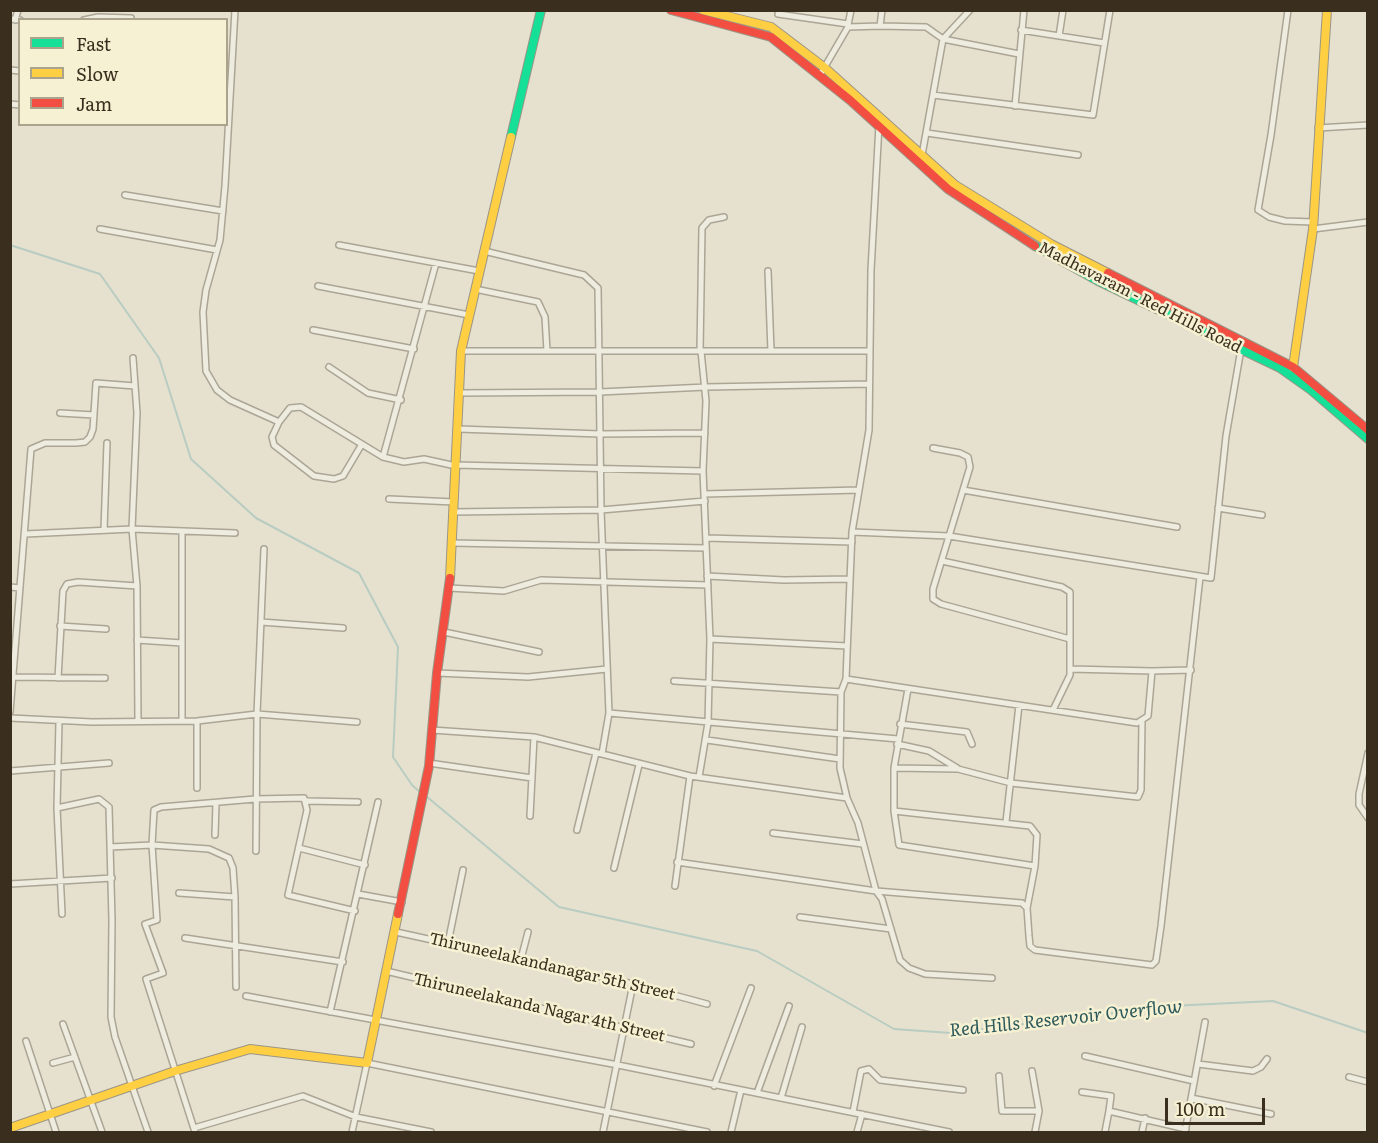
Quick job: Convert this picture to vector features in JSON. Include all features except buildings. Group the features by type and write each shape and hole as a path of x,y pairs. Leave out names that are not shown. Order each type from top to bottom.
{"street":[{"path":"15,20 18,10"},
{"path":"235,10 223,211 203,312 206,371 218,390 230,400 279,422"},
{"path":"352,1132 375,1018 396,932 429,764 437,673 449,588 459,429 461,351 541,10"},
{"name":"Madhavaram - Red Hills Road","path":"671,10 767,35 822,72"},
{"name":"Madhavaram - Red Hills Road","path":"704,10 771,27 956,185 1051,244 1293,367 1368,430"},
{"path":"822,72 848,25 850,10"},
{"path":"880,26 882,10"},
{"path":"921,157 943,39 970,10"},
{"path":"1015,106 1024,10"},
{"path":"1059,36 1063,10"},
{"path":"933,95 1093,115 1110,10"},
{"path":"1288,10 1272,135 1257,201 1258,210 1269,217 1313,225 1368,222"},
{"path":"1293,367 1313,225 1326,10"},
{"path":"767,35 778,12 848,25 926,27 943,39 1019,54"},
{"path":"99,14 130,18"},
{"path":"1021,30 1104,43"},
{"path":"881,122 869,351 869,430 852,532 846,680 841,692 840,759 848,798 900,960 909,968 942,976 992,978"},
{"name":"Madhavaram - Red Hills Road","path":"881,122 912,159 948,189 1043,251 1098,281 1280,368 1311,390 1368,439"},
{"path":"1318,128 1368,125"},
{"path":"927,133 1078,155"},
{"path":"125,195 223,211"},
{"path":"699,777 707,740 710,639 703,471 706,387 700,351 702,228 709,220 724,217"},
{"path":"100,229 217,250"},
{"path":"339,246 479,271"},
{"path":"484,251 584,274 599,292 600,470 609,713 577,830"},
{"path":"383,457 401,400 436,263"},
{"path":"768,270 771,351"},
{"path":"318,286 469,315"},
{"path":"475,289 538,302 545,317 547,351"},
{"path":"313,330 414,349"},
{"path":"852,532 949,536 1211,578 1226,436 1241,349"},
{"path":"461,351 869,351"},
{"path":"133,358 137,413 132,529 137,586 138,721"},
{"path":"329,367 368,393 401,400"},
{"path":"10,712 31,449 45,443 85,441 93,429 96,383 135,386"},
{"path":"459,393 600,392 706,387 869,384"},
{"path":"362,444 343,476 334,479 314,476 274,445 272,437 279,422 290,408 302,407 362,444 383,457 404,462 424,459 456,466 703,471"},
{"path":"60,413 94,415"},
{"path":"459,429 600,434 705,433"},
{"path":"104,530 107,443"},
{"path":"933,448 960,453 968,457 970,467 933,589 936,602 1071,639"},
{"path":"704,494 859,490"},
{"path":"963,490 1177,527"},
{"path":"389,499 454,502"},
{"path":"453,512 601,510 705,501"},
{"path":"1218,508 1262,515"},
{"path":"25,534 132,529 235,533"},
{"path":"182,532 182,721"},
{"path":"706,538 852,542"},
{"path":"452,543 706,548"},
{"path":"256,851 257,714 264,549"},
{"path":"942,561 1067,589 1071,597 1070,669 1068,682 1053,710"},
{"path":"707,576 784,580 850,579"},
{"path":"894,811 1030,826 1036,831 1035,866 1027,908 1030,946 1035,950 1146,965 1156,961 1200,577"},
{"path":"449,588 504,591 542,580 708,585"},
{"path":"58,678 63,591 67,584 78,582 137,586"},
{"path":"10,587 20,588"},
{"path":"261,622 343,628"},
{"path":"60,626 106,629"},
{"path":"444,632 539,652"},
{"path":"710,639 847,646"},
{"path":"137,640 183,643"},
{"path":"437,673 528,677 608,669"},
{"path":"1070,669 1152,671 1191,669"},
{"path":"846,680 1142,721 1148,716 1152,671"},
{"path":"14,677 105,678"},
{"path":"674,681 841,692"},
{"path":"908,689 894,768 894,811 897,840 902,847 1035,866"},
{"path":"1006,822 1019,705"},
{"path":"609,713 897,741 929,751 958,769"},
{"path":"10,718 59,721 197,721 257,714 357,722"},
{"path":"59,721 57,808 62,914"},
{"path":"197,721 197,788"},
{"path":"894,768 958,769 1011,783 1138,797 1141,790 1142,721"},
{"path":"900,724 967,732 972,744"},
{"path":"432,730 534,737 690,776 848,798"},
{"path":"530,816 534,737"},
{"path":"707,740 840,759"},
{"path":"1368,753 1359,794 1359,805 1368,818"},
{"path":"10,771 109,763"},
{"path":"429,764 532,778"},
{"path":"614,868 639,765"},
{"path":"675,886 679,871 677,862 690,776"},
{"path":"358,802 307,801 295,797 156,809 153,814 152,845 157,920 145,924 163,973 146,979 194,1130 303,1096 356,1117 431,1132"},
{"path":"57,808 93,799 102,800 109,807 112,878 111,1017 131,1086 148,1132"},
{"path":"307,801 308,810 288,896 355,911"},
{"path":"330,1012 355,911 378,802"},
{"path":"215,835 216,803"},
{"path":"773,833 863,844"},
{"path":"110,847 152,845 209,849 225,855 232,861 236,987"},
{"path":"299,848 365,865"},
{"path":"677,862 876,891 1022,903 1027,908"},
{"path":"448,944 463,870"},
{"path":"10,884 112,878"},
{"path":"179,893 234,897"},
{"path":"358,894 402,902"},
{"path":"800,917 891,929"},
{"name":"Thiruneelakandanagar 5th Street","path":"396,932 633,984 707,1004"},
{"path":"521,959 528,932"},
{"path":"185,938 343,962"},
{"name":"Thiruneelakanda Nagar 4th Street","path":"386,971 692,1044"},
{"path":"603,1132 633,984"},
{"path":"714,1086 751,988"},
{"path":"246,996 375,1018 618,1065 949,1132"},
{"path":"757,1093 789,1006"},
{"path":"1109,1111 1144,1118 1185,1131 1205,1022"},
{"path":"63,1024 102,1132"},
{"path":"781,1098 802,1027"},
{"path":"26,1041 56,1132"},
{"path":"10,1128 175,1071 250,1049 367,1063 706,1132"},
{"path":"1085,1056 1194,1082"},
{"path":"53,1063 75,1057"},
{"path":"1198,1064 1253,1071 1261,1067 1267,1059"},
{"path":"854,1112 861,1071 869,1069 880,1080 963,1090"},
{"path":"1032,1071 1039,1111 1035,1132"},
{"path":"999,1076 1002,1111 1039,1111"},
{"path":"1350,1077 1368,1082"},
{"path":"731,1132 741,1090"},
{"path":"1082,1092 1111,1096 1105,1132"},
{"path":"1191,1098 1271,1114"},
{"path":"857,1132 862,1114"},
{"path":"1142,1132 1144,1118"}],"waterway":[{"name":"Red Hills Reservoir Overflow","path":"10,245 100,274 159,358 191,459 256,518 359,573 398,647 393,757 412,785 421,793"},
{"name":"Red Hills Reservoir Overflow","path":"426,796 559,907 757,951 894,1029 951,1033 1170,1006 1273,1001 1368,1033"}],"traffic: fast":[{"path":"511,137 541,10"},
{"path":"1035,246 1098,281 1280,368 1311,390 1368,439"}],"traffic: slow":[{"path":"703,10 771,27 825,68 955,185 1051,244 1108,273"},
{"path":"1293,367 1313,229 1327,10"},
{"path":"450,578 461,351 511,137"},
{"path":"10,1128 175,1071 250,1049 367,1063 398,914"}],"traffic: jam":[{"path":"671,10 771,37 850,100 948,189 1035,246"},
{"path":"1108,273 1293,367 1368,430"},
{"path":"398,914 429,766 437,673 450,578"}]}
